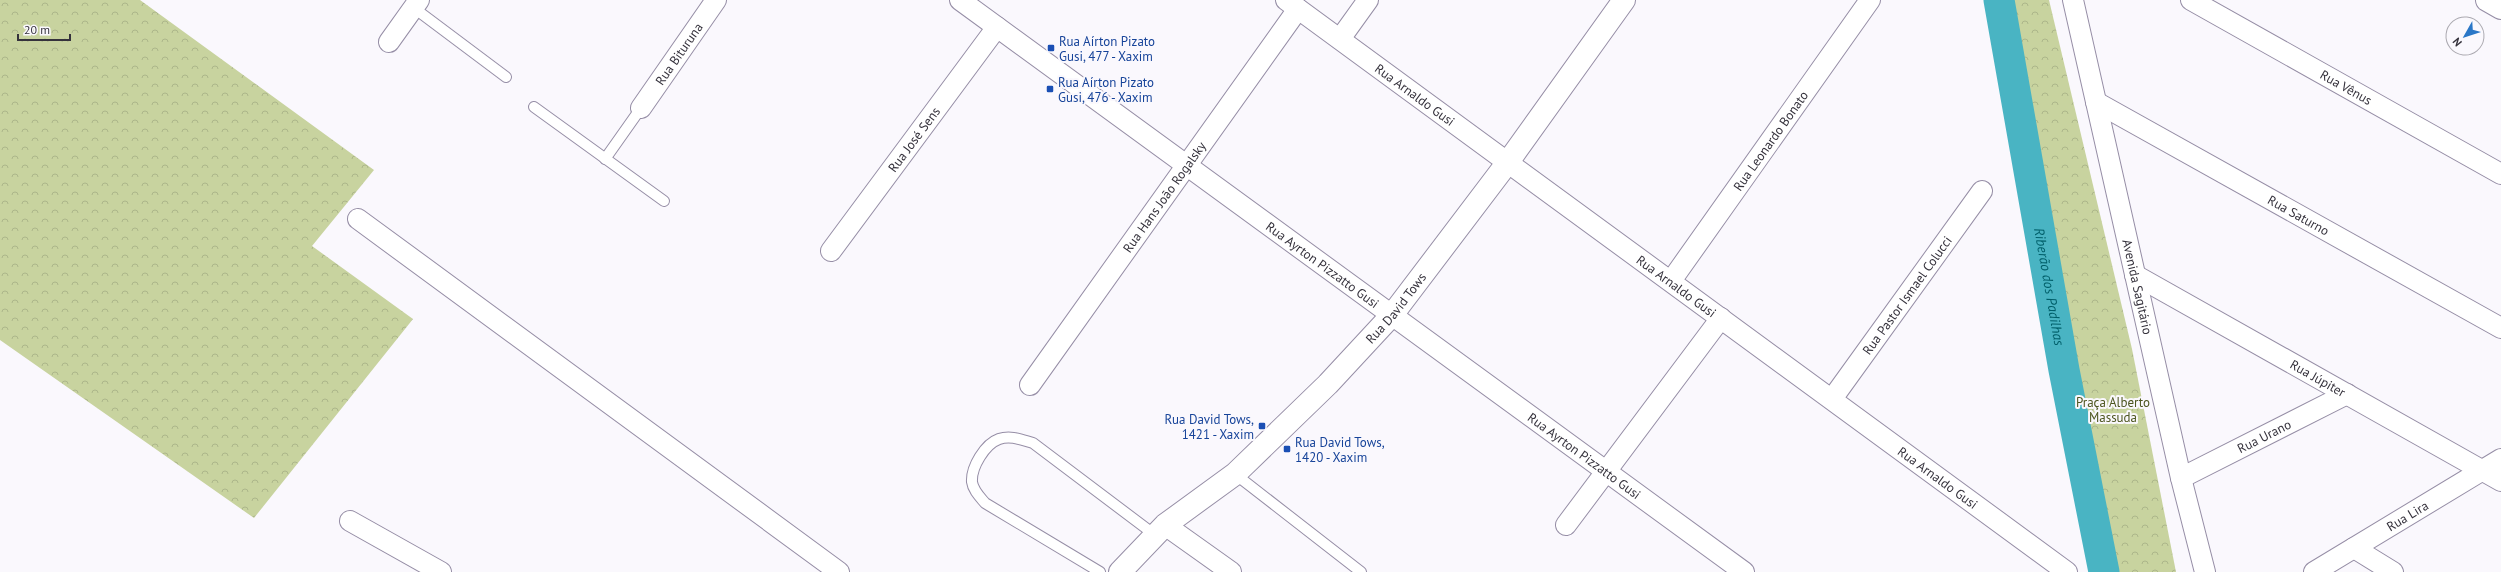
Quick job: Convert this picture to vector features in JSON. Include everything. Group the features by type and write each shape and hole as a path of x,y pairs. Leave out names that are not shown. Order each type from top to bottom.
{"street":[{"name":"Rua Bituruna","path":"641,108 716,0"},
{"name":"Rua Ayrton Pizzatto Gusi","path":"960,0 1744,572"},
{"path":"1340,39 1368,0"},
{"name":"Rua David Tows","path":"1120,572 1160,530 1235,474 1328,384 1392,315 1508,162 1624,0"},
{"name":"Rua Leonardo Bonato","path":"1671,281 1870,0"},
{"name":"Avenida Sagitário","path":"2073,0 2181,478 2205,572"},
{"name":"Rua Vênus","path":"2191,0 2501,174"},
{"path":"389,42 417,4"},
{"name":"Rua Arnaldo Gusi","path":"1292,5 2067,572"},
{"name":"Rua Hans João Rogalsky","path":"1030,385 1187,166 1292,5"},
{"name":"Rua José Sens","path":"831,251 997,27"},
{"name":"Rua Saturno","path":"2096,102 2501,328"},
{"name":"Rua Pastor Ismael Colucci","path":"1832,399 1982,191"},
{"path":"358,219 839,572"},
{"name":"Rua Júpiter","path":"2135,275 2501,481"},
{"path":"1566,525 1721,318"},
{"name":"Rua Urano","path":"2181,478 2347,394"},
{"name":"Rua Lira","path":"2314,572 2501,459"},
{"path":"350,521 441,572"},
{"path":"1160,530 1231,572"},
{"path":"2354,548 2393,572"}],"lane":[{"path":"417,4 506,77"},
{"path":"534,107 664,201"},
{"path":"605,159 641,108"},
{"path":"1100,572 985,503 975,490 972,481 977,458 998,439 1014,437 1033,443 1160,530"},
{"path":"1235,474 1361,572"}],"green space":[{"path":"0,0 140,0 374,170 312,246 413,319 254,518 0,340"},
{"name":"Praça Alberto Massuda","path":"2007,0 2049,0 2132,349 2176,572 2114,572 2040,205"}],"waterway":[{"name":"Riberão dos Padilhas","path":"1999,0 2064,370 2104,572"}],"place":[{"name":"Rua Aírton Pizato Gusi, 477 - Xaxim","path":"1051,48"},
{"name":"Rua Aírton Pizato Gusi, 476 - Xaxim","path":"1050,89"},
{"name":"Rua David Tows, 1421 - Xaxim","path":"1262,426"},
{"name":"Rua David Tows, 1420 - Xaxim","path":"1287,449"}]}
